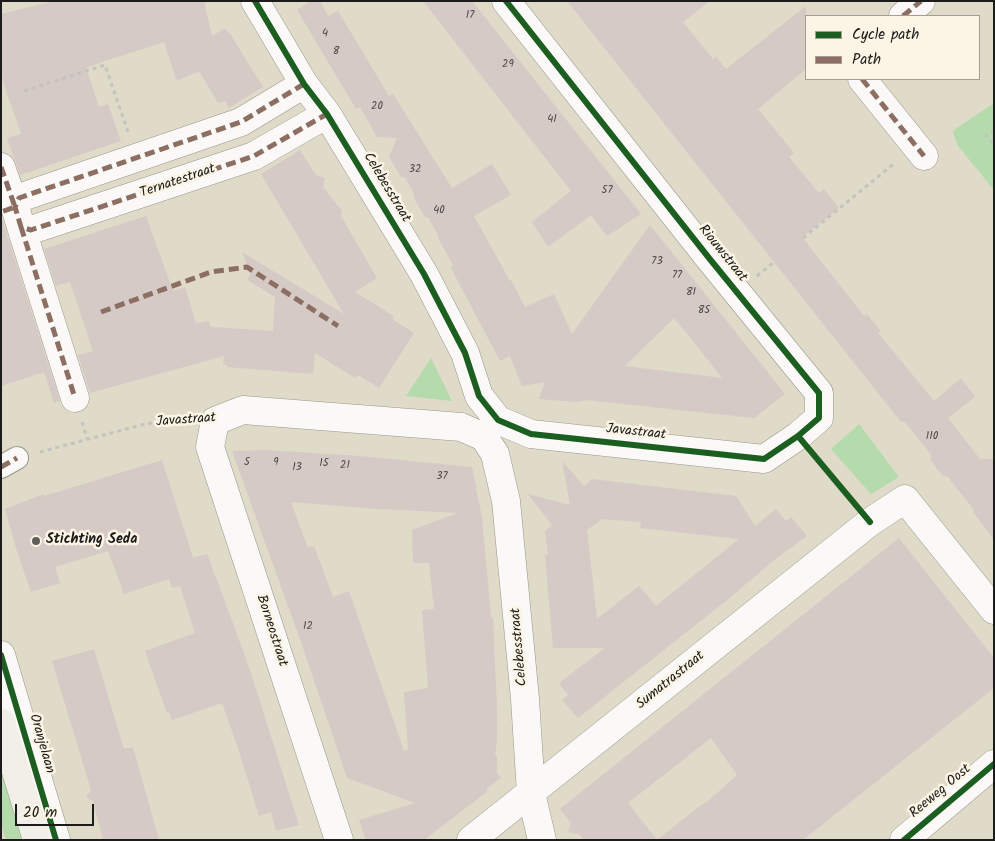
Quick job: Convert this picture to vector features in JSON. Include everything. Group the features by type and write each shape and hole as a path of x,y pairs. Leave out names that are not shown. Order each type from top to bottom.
{"main road":[{"path":"1,722 37,840"}],"street":[{"name":"Celebesstraat","path":"255,1 304,84 327,114 424,274 465,353 479,396"},
{"name":"Riouwstraat","path":"506,1 819,393 819,418 798,436"},
{"path":"904,15 921,1"},
{"path":"863,80 920,150"},
{"path":"12,215 19,198 241,122 304,84"},
{"name":"Ternatestraat","path":"12,215 31,230 254,156 327,114"},
{"path":"1,167 12,215 75,398"},
{"name":"Javastraat","path":"479,396 498,420 531,434 764,459 798,436"},
{"name":"Javastraat","path":"215,421 243,410 461,427 484,437 495,454"},
{"name":"Borneostraat","path":"215,421 210,447 340,840"},
{"name":"Celebesstraat","path":"495,454 506,501 526,699 531,793 542,840"},
{"name":"Sumatrastraat","path":"472,840 870,522 905,499 994,610"},
{"name":"Oranjelaan","path":"1,655 56,840"},
{"name":"Reeweg Oost","path":"904,840 994,764"}],"path":[{"path":"24,91 105,65 137,159"},
{"path":"994,130 986,136 994,145"},
{"path":"803,238 920,150"}],"green space":[{"path":"994,103 994,190 958,146 953,133 954,130"},
{"path":"431,358 452,401 406,396"},
{"path":"859,424 899,477 871,494 831,449"},
{"path":"1,762 25,840 6,840 1,825"}],"building":[{"path":"54,1 204,1 212,36 225,28 229,32 263,87 229,108 225,101 218,103 199,71 177,81 164,42 102,62 86,68 99,107 108,104 121,141 20,175 7,138 21,134 1,76 1,14"},
{"path":"311,1 320,1 328,16 338,11 389,96 393,94 452,188 492,164 511,195 474,216 525,307 554,294 572,334 650,225 785,394 754,418 586,400 577,402 539,399 545,382 522,386 510,356 500,361 451,268 453,265 438,235 428,217 425,217 420,209 410,186 404,177 401,177 389,157 397,138 377,137 360,107 356,109 297,10","holes":["674,318 722,378 625,366"]},
{"path":"423,1 472,1 641,214 607,236 591,215 548,247 532,222 571,191"},
{"path":"567,1 710,1 683,22 713,59 716,57 726,69 806,6 805,70 758,109 794,153 789,157 819,193 824,189 839,208 802,237 864,316 867,314 881,331 878,333 934,401 961,378 975,397 948,418 980,459 994,459 994,540 973,512 974,510 947,476 943,476 930,460 932,456 905,422 901,422"},
{"path":"300,150 316,175 325,178 323,187 342,211 341,216 377,278 355,292 394,316 392,319 414,333 379,388 358,375 355,378 315,353 313,374 227,367 227,365 223,365 224,356 90,393 78,355 93,351 70,282 56,286 44,249 146,216 173,291 185,287 196,323 209,321 211,327 273,331 275,297 247,280 250,274 242,252 344,314 261,174"},
{"path":"3,220 60,401 54,403 44,372 1,386 1,221"},
{"path":"266,450 360,456 472,467 482,518 491,617 493,617 497,709 495,754 497,757 497,773 501,778 486,789 488,791 424,840 366,840 359,820 415,803 347,778 301,642 232,451","holes":["291,502 458,513 412,530 413,563 429,563 434,609 422,610 428,688 404,692 408,750 404,751 349,591 333,597 314,546 308,548"]},
{"path":"162,460 193,558 207,554 250,670 299,825 276,831 271,812 259,816 222,703 172,720 169,712 167,713 145,651 195,633 180,586 172,588 169,579 124,594 108,551 55,567 60,583 31,592 5,509 44,494 44,496"},
{"path":"562,461 584,486 592,479 736,496 755,526 776,509 786,521 791,517 807,536 778,557 727,600 578,718 562,700 568,695 559,683 605,648 553,648 545,555 548,555 545,531 552,525 528,494 570,505","holes":["602,519 641,522 640,528 739,539 656,606 639,586 597,619 587,530"]},
{"path":"899,538 994,658 994,688 803,840 657,840 584,840 579,834 568,832 571,823 560,809","holes":["711,738 737,775 706,803 657,840 628,803"]},
{"path":"94,649 124,749 133,747 159,840 103,840 93,801 86,797 91,790 52,661"}],"marked path":[{"path":"904,15 921,1"},
{"path":"863,80 924,156"},
{"path":"304,84 241,122 19,198 15,207 21,227 31,230 254,156 327,114"},
{"path":"1,167 15,207 1,212"},
{"path":"21,227 75,398"},
{"path":"101,312 211,272 247,267 338,326"},
{"path":"1,467 17,458"}],"cycle path":[{"path":"255,1 304,84 327,114 424,274 465,353 479,396 498,420 531,434 764,459 798,436 819,418 819,393 709,258 506,1"},
{"path":"798,436 870,522"},
{"path":"1,655 56,840"},
{"path":"904,840 994,764"}],"place":[{"name":"Stichting Seda","path":"36,541"}]}
